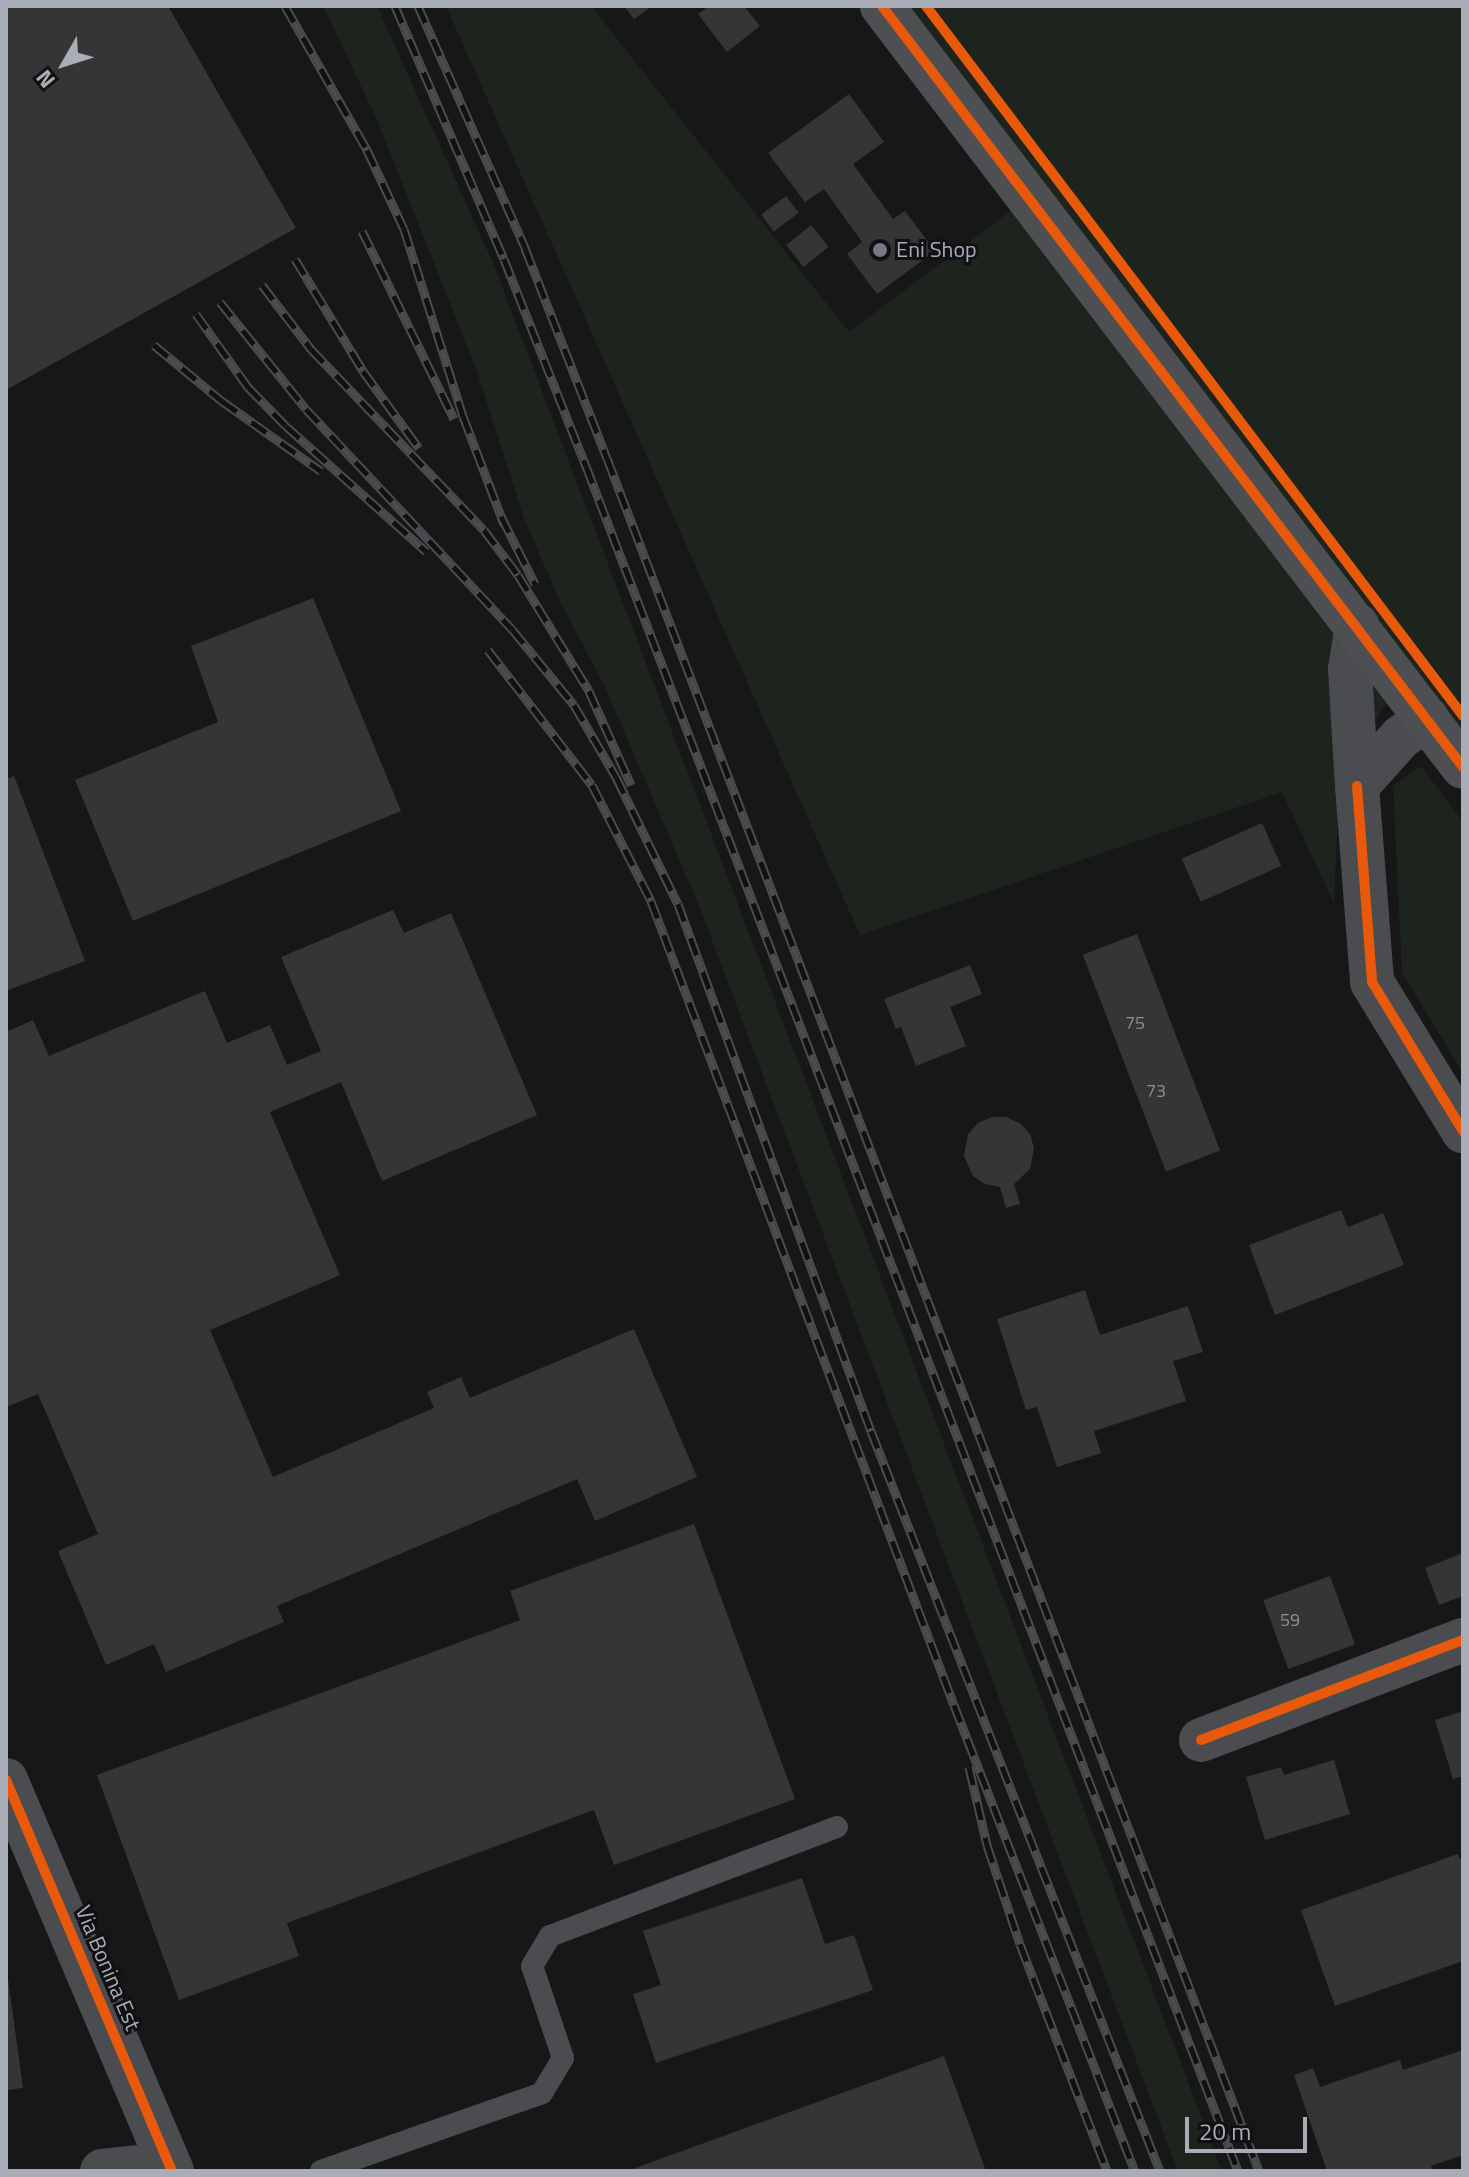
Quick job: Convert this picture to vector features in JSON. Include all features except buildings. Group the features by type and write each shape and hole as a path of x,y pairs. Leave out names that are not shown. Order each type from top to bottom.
{"main road":[{"path":"882,6 1463,767"}],"street":[{"path":"1357,625 1350,669 1372,982 1463,1131"},
{"path":"1357,786 1401,737 1427,719"},
{"path":"1201,1740 1463,1640"},
{"name":"Via Bonina Est","path":"6,1780 171,2168"},
{"path":"102,2171 171,2168"}],"lane":[{"path":"321,2171 542,2093 563,2058 532,1966 550,1936 837,1827"}],"shaded area":[{"path":"323,6 377,6 493,263 1222,2171 1178,2171 699,906 605,687 560,601 525,521 476,369 378,122"},
{"path":"446,6 591,6 849,332 1020,204 1388,702 1340,768 1334,903 1282,792 860,935"},
{"path":"902,6 1463,6 1463,756"},
{"path":"1421,766 1463,822 1463,1073 1402,973 1393,786"}],"railway":[{"path":"285,6 367,150 404,229 463,416 504,524"},
{"path":"395,6 504,259 586,466 1238,2171"},
{"path":"418,6 525,248 607,458 1259,2171"},
{"path":"362,231 454,419"},
{"path":"295,259 363,371 419,448"},
{"path":"262,285 311,349 484,530 518,575 589,691 631,785"},
{"path":"220,302 306,409 512,629 574,705 616,777 678,904 871,1431 1160,2171"},
{"path":"196,314 248,387 286,426 426,551"},
{"path":"154,345 222,401 321,471"},
{"path":"501,516 535,584"},
{"path":"488,650 592,785 651,901 954,1705 1135,2171"},
{"path":"969,1767 987,1845 1020,1944 1107,2171"}],"cycle path":[{"path":"882,6 1463,767"},
{"path":"926,6 1463,716"},
{"path":"1357,786 1372,982 1463,1131"},
{"path":"1201,1740 1463,1640"},
{"path":"6,1780 172,2171"}],"place":[{"name":"Eni Shop","path":"880,250"}]}
